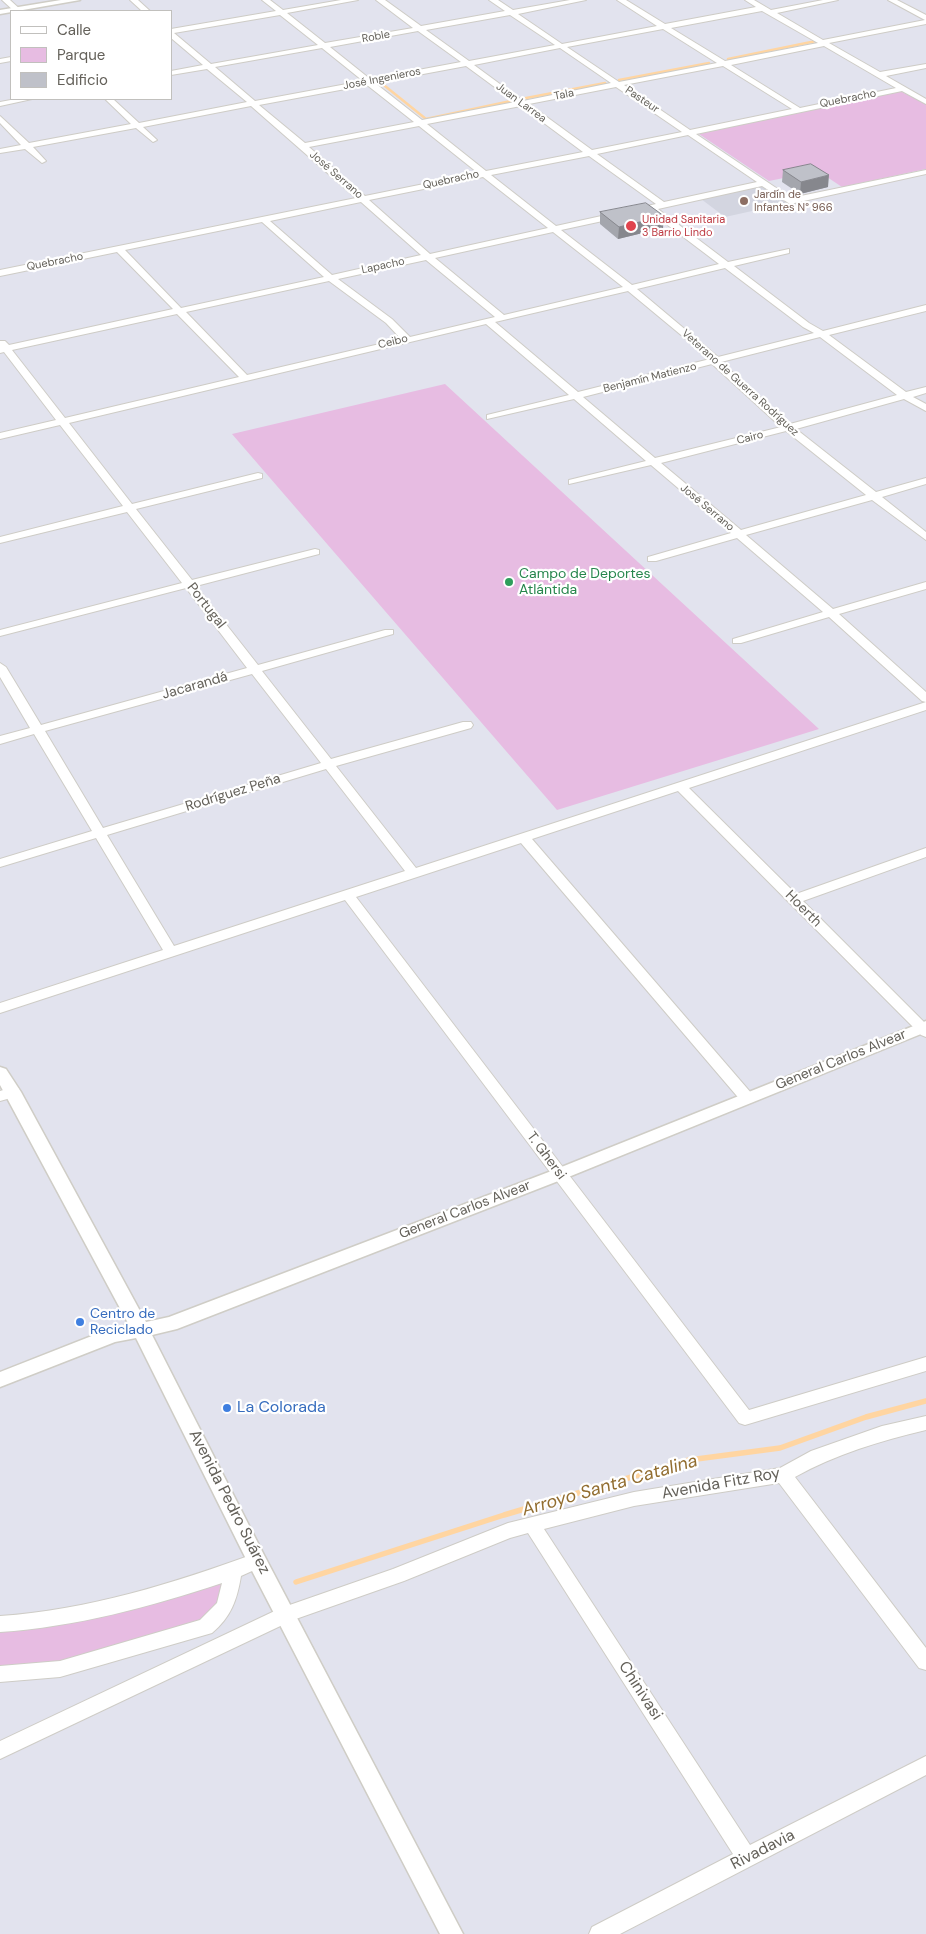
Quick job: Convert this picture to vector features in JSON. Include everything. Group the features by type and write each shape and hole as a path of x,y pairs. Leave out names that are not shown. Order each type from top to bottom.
{"street":[{"path":"6,0 17,10 76,0"},
{"path":"134,0 145,10"},
{"name":"Veterano de Guerra Rodríguez","path":"266,0 421,122 482,173 629,287 712,355 718,366 788,428 926,537"},
{"path":"172,33 354,0"},
{"name":"Juan Larrea","path":"380,0 662,205"},
{"name":"Pasteur","path":"493,0 790,201 926,172"},
{"name":"Roble","path":"172,73 582,0"},
{"path":"621,0 797,109"},
{"path":"749,0 926,102"},
{"name":"José Ingenieros","path":"0,150 664,26 834,0"},
{"path":"892,0 926,18"},
{"name":"Tala","path":"303,146 723,64 926,22"},
{"name":"José Serrano","path":"172,34 501,317"},
{"name":"Quebracho","path":"879,75 926,66"},
{"name":"Quebracho","path":"0,273 903,88"},
{"path":"0,104 22,100"},
{"path":"110,100 153,140"},
{"path":"0,118 42,161"},
{"name":"Lapacho","path":"2,346 178,311 766,184"},
{"path":"651,208 806,325 822,334 926,408"},
{"path":"263,219 330,277 389,321 407,339"},
{"path":"118,249 245,378"},
{"name":"Ceibo","path":"0,436 786,251"},
{"name":"Benjamín Matienzo","path":"491,417 926,308"},
{"name":"José Serrano","path":"487,320 831,613 926,698"},
{"name":"Portugal","path":"2,346 190,584 412,872"},
{"name":"Cairo","path":"573,482 788,428 926,390"},
{"path":"0,540 258,476"},
{"path":"652,559 926,481"},
{"path":"0,633 315,552"},
{"path":"737,641 926,585"},
{"name":"Jacarandá","path":"0,740 389,632"},
{"path":"0,667 39,729 98,834 171,952"},
{"path":"0,1008 412,872 926,706"},
{"name":"Rodríguez Peña","path":"0,864 329,764 467,725"},
{"name":"Hoerth","path":"680,786 925,1029"},
{"path":"523,837 747,1098"},
{"path":"794,900 926,852"},
{"name":"T. Ghersi","path":"347,894 745,1418 926,1364"},
{"name":"General Carlos Alvear","path":"0,1380 114,1335 171,1324 560,1174 747,1098 925,1029"},
{"name":"Avenida Pedro Suárez","path":"0,1074 6,1094 141,1330 257,1561 287,1614 452,1934"},
{"name":"Avenida Fitz Roy","path":"0,1750 287,1614 398,1575 508,1531 634,1499 783,1475 817,1456 882,1433 926,1423"},
{"path":"783,1475 926,1662"},
{"name":"Chinivasi","path":"532,1525 747,1858"},
{"path":"0,1624 45,1621 81,1615 233,1573 257,1561"},
{"path":"0,1674 60,1669 206,1628 221,1615 225,1607 233,1573"},
{"name":"Rivadavia","path":"599,1934 926,1765"}],"shaded area":[{"name":"Jardín de Infantes N° 966","path":"763,186 788,203 725,217 701,199"}],"green space":[{"path":"900,91 926,104 926,169 842,187 818,171 769,181 699,134 703,131"},
{"name":"Campo de Deportes Atlántida","path":"445,384 819,729 557,810 232,434"},
{"path":"233,1573 221,1615 94,1660 0,1674 0,1624"}],"building":[{"path":"811,164 829,175 801,182 783,170"},
{"path":"646,203 664,216 619,227 600,212"}],"waterway":[{"path":"728,59 816,41"},
{"path":"619,80 709,63"},
{"path":"380,82 426,119 511,101"},
{"path":"521,99 605,83"},
{"name":"Arroyo Santa Catalina","path":"296,1582 504,1515 689,1460 780,1448 866,1417 926,1401"}],"place":[{"name":"Jardín de Infantes N° 966","path":"744,201"},
{"name":"Unidad Sanitaria 3 Barrio Lindo","path":"631,226"},
{"name":"Campo de Deportes Atlántida","path":"509,582"},
{"name":"Centro de Reciclado","path":"80,1322"},
{"name":"La Colorada","path":"227,1408"}]}
